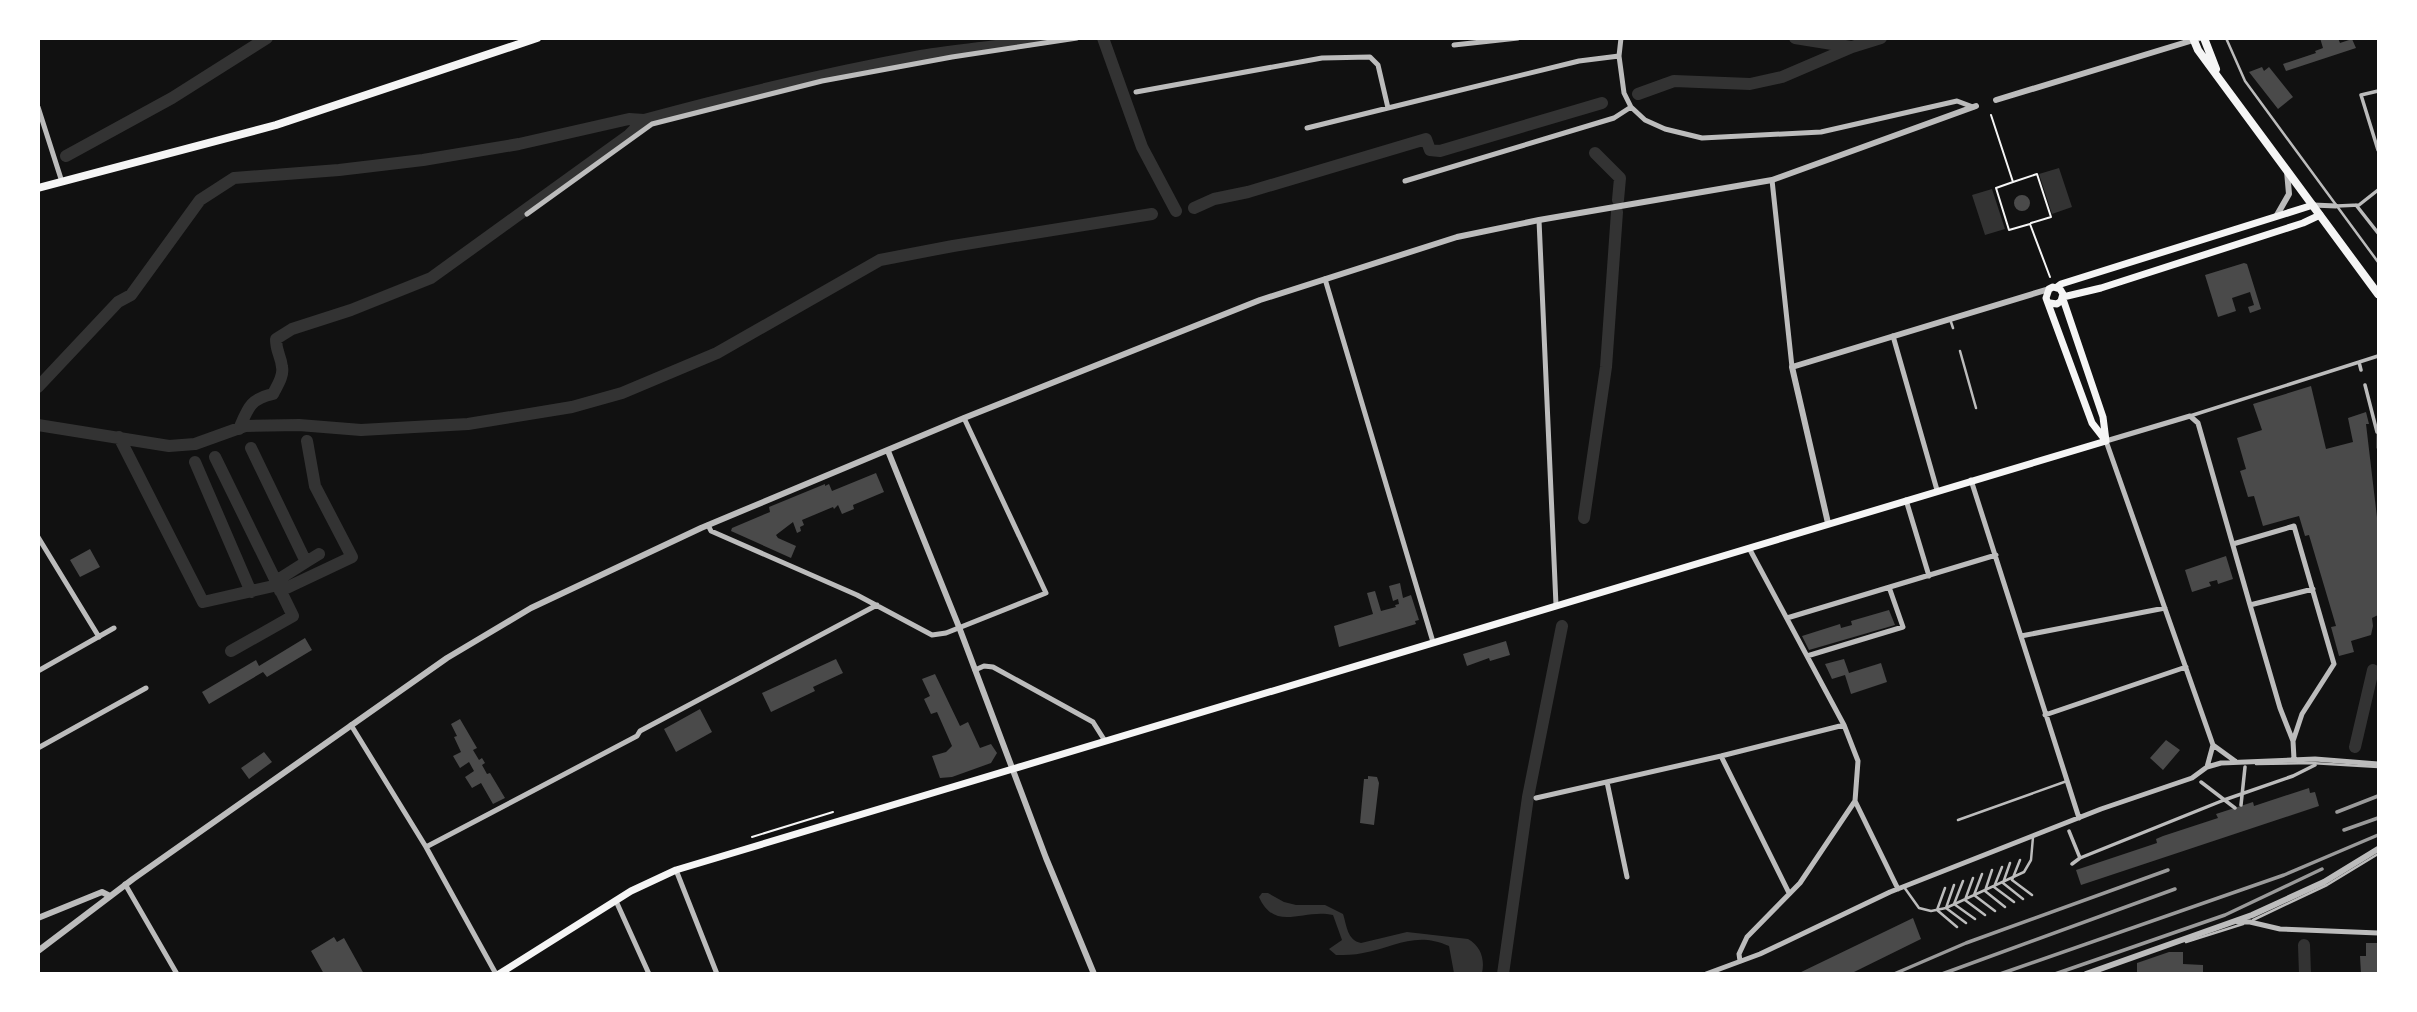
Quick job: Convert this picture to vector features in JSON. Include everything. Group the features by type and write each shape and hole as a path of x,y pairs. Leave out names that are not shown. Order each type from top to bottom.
{"main road":[{"path":"38,188 276,125 537,38"},
{"path":"2198,39 2198,50 2378,294"},
{"path":"2105,441 2092,423 2046,295 2052,286 2096,275 2313,205"},
{"path":"2050,303 2057,304 2063,298 2303,223 2320,215"},
{"path":"2052,286 2062,291 2103,417 2105,441"},
{"path":"497,974 646,883 676,870 2105,441"}],"street":[{"path":"527,214 652,124 822,81 1077,38"},
{"path":"1454,45 1518,38"},
{"path":"1621,38 1619,56 1624,93 1631,107 1645,120 1665,129 1702,138 1821,132 1957,101 1975,107"},
{"path":"2173,47 2180,38"},
{"path":"1996,100 2198,39"},
{"path":"1307,128 1579,61 1619,56"},
{"path":"1136,92 1322,58 1370,57 1378,65 1388,108"},
{"path":"2378,91 2361,94 2378,150"},
{"path":"38,107 62,182"},
{"path":"1405,181 1614,118 1631,107"},
{"path":"38,951 125,884 438,664 515,618 708,525 964,418 1261,300 1457,237 1539,220 1772,180 1975,107"},
{"path":"2277,215 2289,194 2286,170"},
{"path":"1772,180 1792,367 1828,523"},
{"path":"2313,205 2356,205 2378,190"},
{"path":"2356,205 2378,233"},
{"path":"1539,220 1556,605"},
{"path":"1325,279 1433,642"},
{"path":"1792,367 2052,286"},
{"path":"1893,336 1937,491"},
{"path":"2207,768 2213,745 2105,441 2378,356"},
{"path":"2359,362 2361,370"},
{"path":"2365,385 2378,432"},
{"path":"2190,416 2200,430 2280,708 2293,741 2294,759"},
{"path":"708,525 711,531 877,605 932,635 939,635 1046,593 964,418"},
{"path":"888,451 959,627 1046,858 1094,974"},
{"path":"1972,480 2079,818"},
{"path":"1906,500 1929,576"},
{"path":"2232,544 2294,526 2334,664 2302,714 2293,741"},
{"path":"38,537 99,637"},
{"path":"1740,961 1740,950 1747,937 1800,883 1855,801 1858,761 1844,725 1749,548"},
{"path":"1787,618 1996,555"},
{"path":"1807,656 1903,627 1889,587"},
{"path":"2250,605 2313,589"},
{"path":"426,847 877,605"},
{"path":"2021,636 2165,608"},
{"path":"38,671 114,628"},
{"path":"975,670 984,666 993,667 1093,722 1105,741"},
{"path":"2046,715 2186,667"},
{"path":"38,748 146,688"},
{"path":"351,725 426,847 497,974"},
{"path":"1536,798 1844,725"},
{"path":"2213,745 2235,761"},
{"path":"1720,756 1789,893"},
{"path":"1706,974 1760,954 1901,888 2079,818 2192,778 2207,768 2235,761 2294,759 2378,766"},
{"path":"2072,864 2080,858 2224,800 2293,776 2315,765"},
{"path":"2241,805 2245,767"},
{"path":"1607,782 1628,877"},
{"path":"2201,782 2235,808"},
{"path":"1855,801 1901,888"},
{"path":"2069,831 2080,858"},
{"path":"2085,974 2100,971 2110,965 2234,922 2313,888 2378,849"},
{"path":"676,870 717,974"},
{"path":"125,884 177,974"},
{"path":"38,918 102,892 110,896"},
{"path":"616,901 649,974"},
{"path":"60,909 67,911 77,920"},
{"path":"2234,922 2250,922 2280,929 2378,933"}],"lane":[{"path":"2226,38 2245,81 2378,262"},
{"path":"1950,319 1953,328"},
{"path":"1959,351 1976,408"},
{"path":"2378,432 2378,448"},
{"path":"2235,761 2378,766"},
{"path":"1958,820 2067,781"},
{"path":"1901,888 1919,908 1946,908 2012,880 2027,869 2032,854 2033,837"},
{"path":"2110,965 2250,922 2327,885 2378,854"},
{"path":"2012,880 2020,860"},
{"path":"2003,883 2010,863"},
{"path":"1994,887 2001,867"},
{"path":"1984,891 1992,870"},
{"path":"1975,895 1982,874"},
{"path":"1965,900 1973,878"},
{"path":"2012,880 2032,895"},
{"path":"1954,904 1963,881"},
{"path":"2003,883 2023,899"},
{"path":"1946,908 1954,885"},
{"path":"1994,887 2014,902"},
{"path":"1937,910 1945,888"},
{"path":"1984,891 2005,906"},
{"path":"1975,895 1995,911"},
{"path":"1965,900 1985,915"},
{"path":"1954,904 1975,919"},
{"path":"1946,908 1966,923"},
{"path":"1937,910 1957,927"}],"path":[{"path":"1991,115 2013,182"},
{"path":"2037,174 2051,216 2009,230 1996,188 2013,182 2037,174"},
{"path":"2030,224 2052,286"}],"shaded area":[{"path":"2059,168 2072,207 2052,214 2039,174"},
{"path":"1992,189 2005,229 1985,235 1972,195"},
{"path":"1262,893 1296,905 1325,905 1343,914 1350,936 1361,943 1407,932 1468,939 1476,945 1481,954 1482,973 1454,973 1449,946 1426,940 1406,942 1360,954 1336,955 1329,949 1342,940 1333,915 1282,917 1266,908 1259,897"}],"building":[{"path":"2320,38 2338,38 2340,43 2352,39 2356,48 2286,71 2283,64 2323,48"},
{"path":"2262,67 2264,71 2269,67 2293,97 2278,109 2249,72"},
{"path":"2022,195 2028,197 2028,209 2022,211 2016,209 2014,203 2016,197"},
{"path":"2247,264 2261,309 2250,313 2248,307 2254,305 2250,292 2232,298 2236,311 2218,317 2205,275"},
{"path":"2311,386 2326,449 2353,442 2348,418 2366,412 2369,424 2366,424 2378,526 2378,615 2372,618 2371,635 2351,641 2354,652 2339,656 2331,627 2336,626 2309,535 2305,536 2299,516 2263,526 2254,496 2248,497 2240,471 2246,469 2237,438 2262,430 2253,404"},
{"path":"876,473 884,492 853,505 854,509 842,514 838,505 834,509 833,507 802,520 804,525 797,533 793,522 776,535 796,546 791,558 731,531 732,528 770,512 769,507 825,484 829,484 832,491"},
{"path":"90,549 100,567 80,577 70,560"},
{"path":"2226,556 2233,579 2218,584 2217,580 2209,582 2211,586 2192,592 2185,570"},
{"path":"1400,583 1403,598 1411,595 1419,620 1415,621 1416,624 1339,647 1334,626 1373,614 1367,593 1375,591 1381,611 1396,607 1395,605 1399,604 1398,599 1393,601 1389,586"},
{"path":"1889,610 1895,625 1809,650 1802,636 1840,624 1841,628 1852,625 1851,621"},
{"path":"305,638 312,650 267,677 263,672 209,704 202,692 256,660 259,666"},
{"path":"1506,641 1510,655 1490,661 1489,658 1467,666 1463,654"},
{"path":"836,659 843,673 813,687 815,691 771,712 762,693"},
{"path":"1844,659 1849,673 1881,663 1887,682 1851,694 1845,675 1832,679 1825,664"},
{"path":"935,674 960,726 968,722 980,748 991,744 997,753 991,763 952,777 940,778 932,756 946,752 952,746 937,712 931,714 924,699 930,696 922,679"},
{"path":"700,709 712,732 676,752 664,729"},
{"path":"460,719 477,748 473,750 479,760 482,758 487,774 490,773 505,798 493,804 481,783 472,788 465,777 474,771 469,762 460,768 453,756 461,752 451,724"},
{"path":"2166,740 2180,750 2163,770 2150,758"},
{"path":"264,752 272,762 249,779 241,768"},
{"path":"1368,776 1377,777 1379,783 1374,825 1360,823 1364,779 1368,779"},
{"path":"2309,788 2310,793 2315,792 2319,806 2081,885 2076,870 2157,843 2156,839 2163,836 2218,818 2216,814 2253,802 2254,806"},
{"path":"1913,918 1921,939 1850,974 1797,974"},
{"path":"334,937 337,942 344,938 364,974 324,974 311,951"},
{"path":"2366,943 2378,943 2378,974 2361,974 2360,956 2366,956"},
{"path":"2169,952 2183,952 2183,964 2203,965 2203,974 2137,974 2137,963"}],"waterway":[{"path":"66,156 172,98 267,38"},
{"path":"38,387 118,302 131,295 200,200 234,178 423,160 519,144 629,119 644,120 782,85 886,63 1049,38"},
{"path":"1103,38 1142,147 1176,211"},
{"path":"1795,38 1851,47"},
{"path":"1638,94 1674,81 1750,84 1782,77 1852,47 1881,38"},
{"path":"1194,208 1214,199 1248,192 1426,139 1430,150 1440,151 1602,103"},
{"path":"239,429 251,405 273,394 280,381 282,370 276,339 292,329 351,310 431,278 629,135 644,120"},
{"path":"1595,153 1620,178 1618,200"},
{"path":"1584,518 1606,367 1617,212"},
{"path":"38,425 169,446 195,444 245,426 299,425 361,430 468,424 572,407 622,393 717,353 880,260 1152,214"},
{"path":"119,437 203,602 278,585"},
{"path":"280,591 352,557 315,486 307,441"},
{"path":"251,448 306,562 276,581"},
{"path":"215,457 293,616 231,651"},
{"path":"195,462 251,592"},
{"path":"306,562 319,554"},
{"path":"1503,974 1528,797 1562,626"},
{"path":"2355,747 2373,670"},
{"path":"2304,945 2305,974"}],"railway":[{"path":"2337,812 2378,796"},
{"path":"2344,830 2378,818"},
{"path":"2000,974 2284,875 2378,835"},
{"path":"2055,974 2225,915 2322,869"},
{"path":"1894,974 1966,943 2168,870"},
{"path":"1942,974 2175,889"}]}
